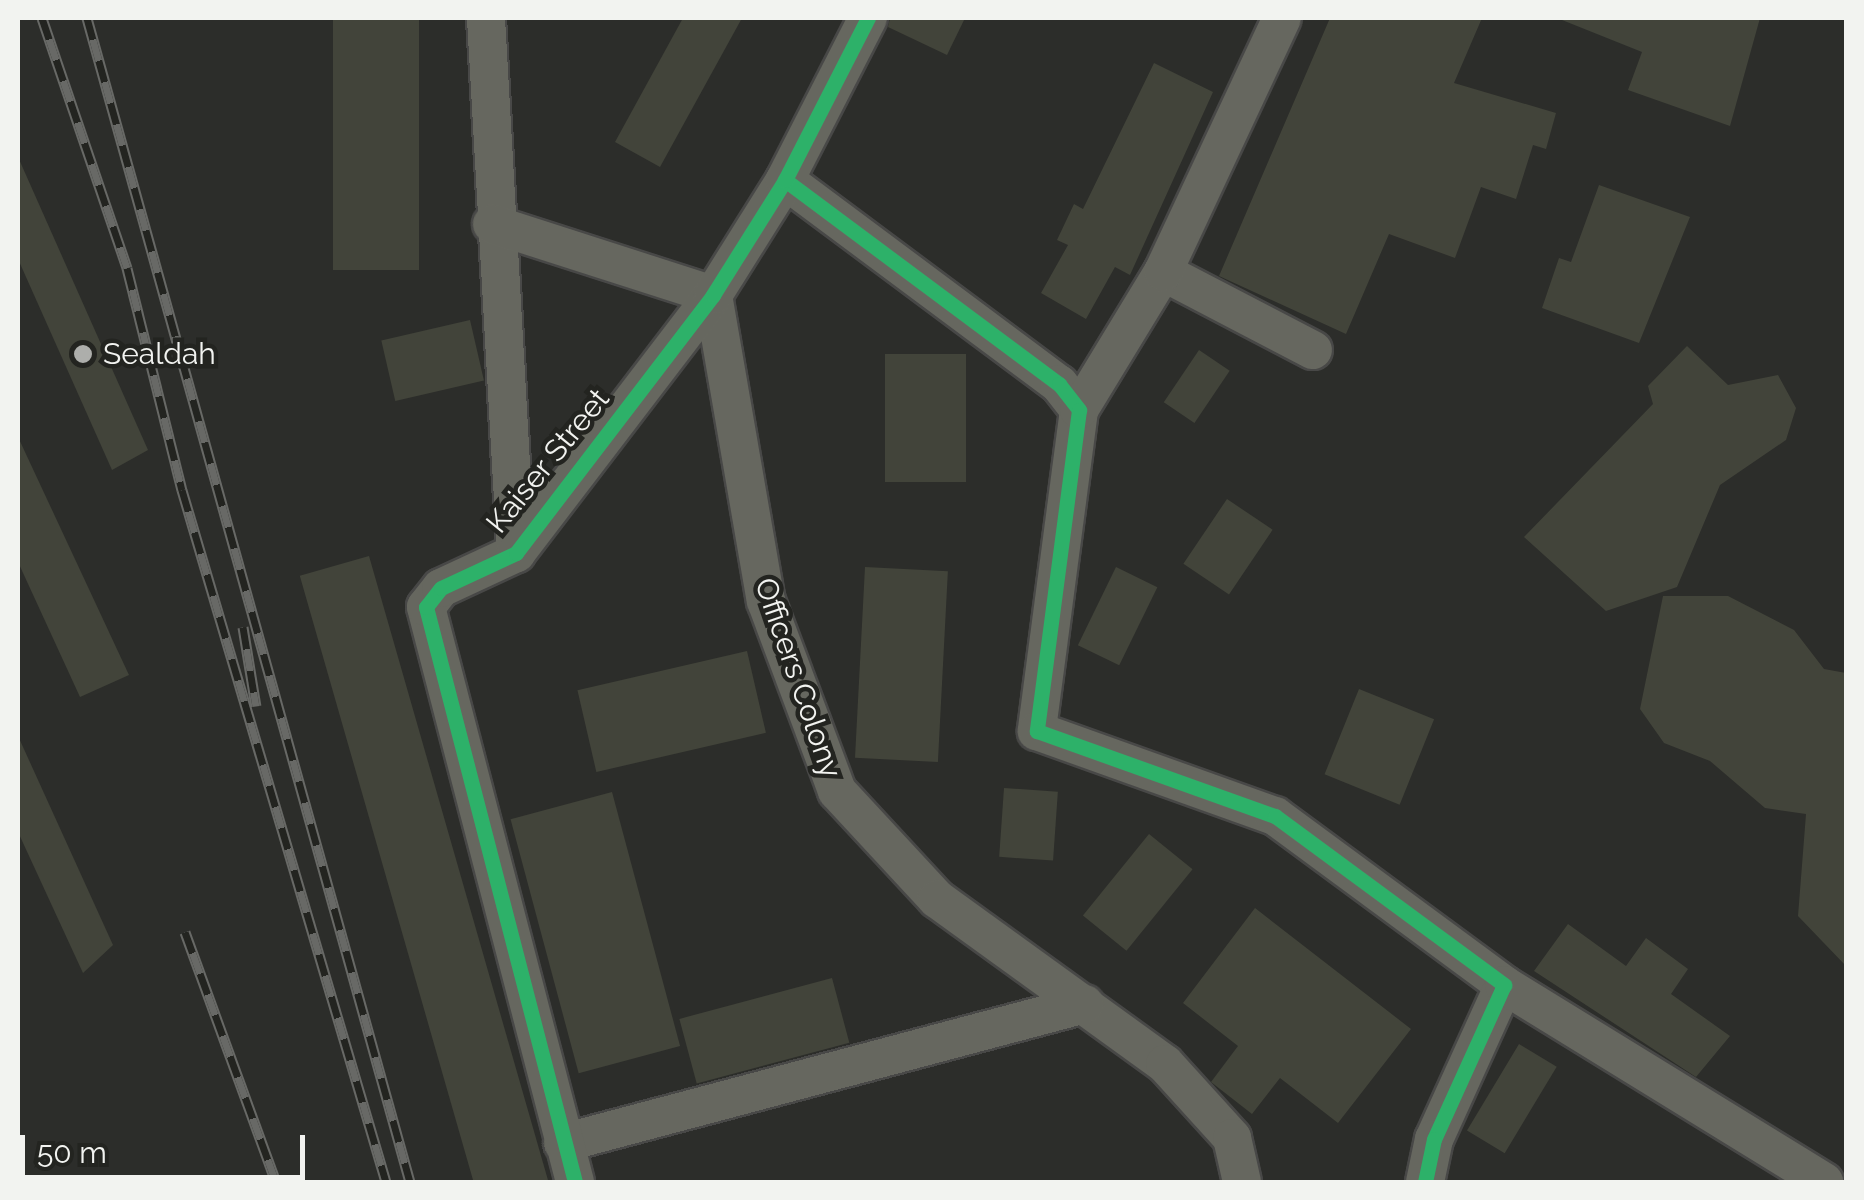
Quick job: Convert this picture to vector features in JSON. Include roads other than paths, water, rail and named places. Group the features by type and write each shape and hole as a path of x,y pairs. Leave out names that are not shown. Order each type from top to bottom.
{"street":[{"path":"486,18 492,224 516,553"},
{"name":"Kaiser Street","path":"574,1182 426,630 426,607 442,588 516,553 713,294 785,180 868,18"},
{"path":"1282,18 1163,272 1079,410 1037,731 1275,816 1504,986 1824,1182"},
{"path":"785,180 1059,384 1079,410"},
{"path":"492,224 713,294"},
{"path":"1163,272 1312,350"},
{"name":"Officers Colony","path":"713,294 766,601 837,791 937,899 1165,1064 1232,1138 1242,1182"},
{"path":"1425,1182 1434,1139 1504,986"},
{"path":"563,1143 1086,1004"}],"railway":[{"path":"42,18 127,268 182,490 386,1182"},
{"path":"87,18 410,1182"},
{"path":"243,627 256,706"},
{"path":"185,932 276,1182"}],"place":[{"name":"Sealdah","path":"83,354"}]}
